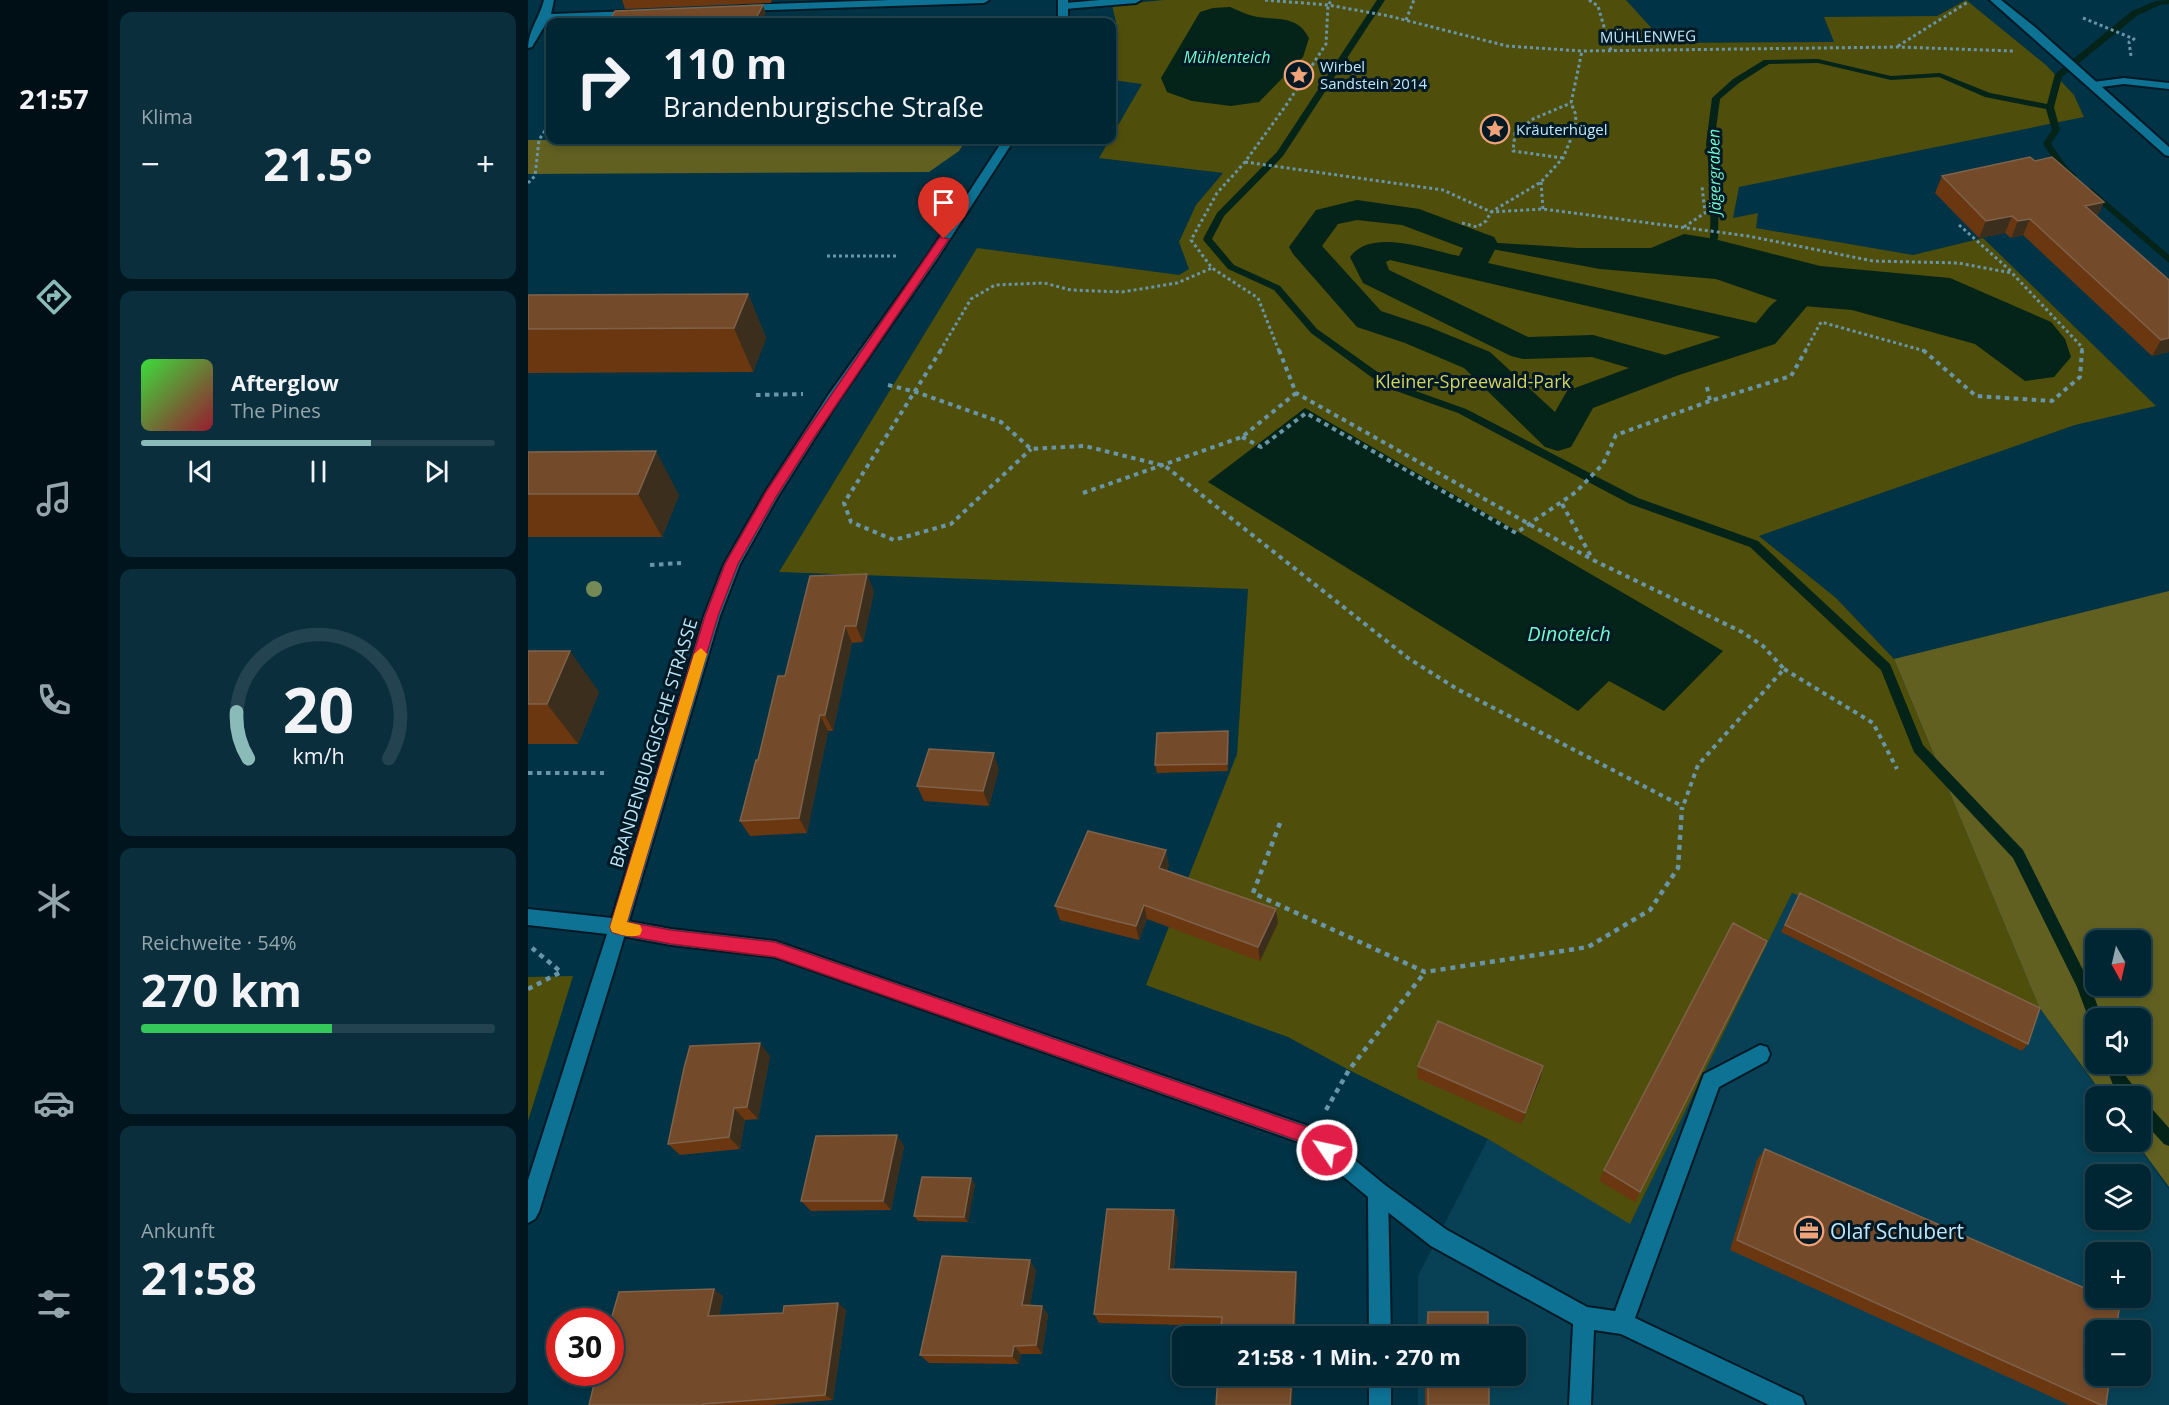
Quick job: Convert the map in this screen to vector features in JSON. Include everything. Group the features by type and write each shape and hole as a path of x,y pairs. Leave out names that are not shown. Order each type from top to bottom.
{"street":[{"path":"528,45 545,17 549,0"},
{"path":"725,9 984,0"},
{"path":"1063,18 1064,3 1136,0"},
{"path":"1995,0 2169,153"},
{"path":"545,17 647,14"},
{"path":"2092,85 2124,81 2169,86"},
{"name":"BRANDENBURGISCHE STRASSE","path":"528,1212 618,927 712,616 732,564 771,495 809,436 931,259 1005,144"},
{"path":"528,917 618,927 671,937 775,950 1310,1136 1439,1238 1584,1318 1622,1323 1794,1405"},
{"path":"1622,1323 1711,1081 1760,1054"},
{"path":"1378,1192 1380,1326"},
{"path":"1580,1405 1584,1318"},
{"path":"1380,1386 1380,1405"}],"path":[{"name":"MÜHLENWEG","path":"1265,0 1328,5 1389,16 1507,46 1582,51 1898,47 2015,51"},
{"path":"1332,0 1328,5 1326,44 1287,105 1245,162 1217,194 1191,240 1212,268 1258,298 1296,393 1593,560 1742,632 1763,646 1784,669 1873,723 1897,769"},
{"path":"1406,20 1414,0"},
{"path":"1589,0 1598,6 1611,51"},
{"path":"1898,47 1972,0"},
{"path":"2084,18 2110,30 2125,33 2134,39 2129,42 2131,58"},
{"path":"1462,223 1477,227 1486,221 1491,212 1541,182 1563,158 1575,129 1576,115 1571,103 1582,51"},
{"path":"1563,158 1513,151 1515,133 1533,119 1571,103"},
{"path":"528,183 535,176 539,140 546,129"},
{"path":"1245,162 1286,170 1443,190 1491,212 1544,209 1748,236 1873,261 1958,263 2012,273"},
{"path":"1541,182 1544,209"},
{"path":"1683,227 1705,213 1702,186"},
{"path":"1242,437 1261,447 1306,414 1516,533 1522,527 1562,504 1576,492 1603,464 1616,435 1710,401 1791,376 1821,322 1924,350 1976,396 2052,401 2080,377 2082,347 2012,273 1959,225"},
{"path":"827,256 906,257"},
{"path":"1212,268 1177,283 1122,292 1071,290 1044,283 995,285 970,299 916,392 844,503 851,522 894,540 951,524 1031,448 1085,446 1165,466 1408,658 1457,689 1682,806"},
{"path":"888,385 916,392 1001,422 1031,448"},
{"path":"1707,387 1710,401"},
{"path":"1083,492 1165,466 1242,437 1296,393"},
{"path":"756,395 804,394"},
{"path":"1562,504 1593,560"},
{"path":"650,566 681,563"},
{"path":"1280,823 1253,893 1425,972 1588,947 1650,909 1678,868 1682,806 1698,765 1784,669"},
{"path":"528,773 604,773"},
{"path":"528,945 561,972 528,989"},
{"path":"1310,1136 1349,1070 1425,972"}],"shaded area":[{"path":"1021,16 1021,18 874,18"},
{"path":"528,140 546,140 546,144 963,144 959,151 929,172 528,174"},
{"path":"2169,591 2169,1187 2143,1152 2151,1152 2151,1086 2097,1086 2088,1074 2151,1074 2151,1008 2085,1008 2085,1070 2039,1007 1894,659"},
{"path":"1792,893 2039,1007 2096,1086 2085,1086 2085,1152 2142,1152 2151,1164 2085,1164 2085,1230 2151,1230 2151,1165 2169,1190 2169,1405 1418,1405 1418,1386 1526,1386 1526,1326 1418,1326 1418,1276 1488,1139 1630,1223"}],"green space":[{"name":"Kleiner-Spreewald-Park","path":"1164,0 1626,0 1665,43 1834,42 1824,17 1937,16 1966,0 2046,65 2074,95 2084,117 1739,187 1733,218 1758,213 1756,228 1913,255 1983,238 2156,406 2075,425 1759,536 1836,598 1894,659 2039,1007 1792,893 1630,1224 1488,1139 1288,1037 1146,985 1237,754 1248,589 779,572 977,248 1179,275 1189,269 1179,242 1196,205 1223,173 1099,158 1107,144 1116,144 1116,129 1142,84 1116,81 1116,18 1112,5"},
{"path":"573,976 528,1121 528,977"}],"water":[{"name":"Mühlenteich","path":"1230,7 1253,16 1285,20 1298,25 1309,38 1303,57 1259,102 1231,106 1192,101 1167,92 1161,78 1200,12 1213,8"},
{"path":"1684,234 1714,239 1820,266 1950,278 2051,322 2065,339 2071,357 2054,377 2025,381 1975,344 1852,310 1791,305 1716,279 1600,269 1481,247 1483,242 1577,248 1651,248"},
{"name":"Dinoteich","path":"1305,408 1723,651 1664,711 1609,681 1578,711 1208,482"}],"building":[{"path":"763,5 756,18 611,18 615,11"},
{"path":"2030,157 2035,161 2052,157 2104,202 2085,206 2169,280 2169,338 2161,340 2030,219 2018,221 2012,216 1986,221 1942,176"},
{"path":"748,294 734,328 528,329 528,295"},
{"path":"656,451 638,494 528,494 528,452"},
{"path":"867,574 856,626 845,626 825,715 820,715 799,818 740,821 756,760 758,760 778,676 785,676 810,576"},
{"path":"528,651 570,651 547,704 528,704"},
{"path":"1228,731 1227,764 1155,765 1157,733"},
{"path":"929,749 994,753 983,791 917,786"},
{"path":"1088,831 1166,850 1159,868 1276,909 1258,947 1144,905 1136,926 1055,906"},
{"path":"1800,893 2040,1008 2028,1044 1785,925"},
{"path":"1733,923 1767,941 1640,1192 1604,1170"},
{"path":"1438,1021 1543,1066 1525,1113 1418,1066"},
{"path":"760,1043 747,1107 734,1108 729,1137 668,1144 690,1046"},
{"path":"897,1135 883,1201 801,1201 816,1136"},
{"path":"1765,1149 2085,1288 2085,1308 2119,1308 2117,1320 2085,1320 2085,1386 2109,1386 2106,1405 2101,1405 1737,1240"},
{"path":"922,1177 971,1178 964,1217 914,1216"},
{"path":"1107,1209 1174,1210 1169,1269 1296,1272 1293,1326 1221,1326 1222,1317 1094,1314"},
{"path":"942,1256 1030,1260 1022,1305 1042,1306 1036,1345 1014,1346 1012,1356 920,1355"},
{"path":"714,1289 708,1316 783,1313 784,1306 838,1303 825,1395 703,1405 589,1405 594,1386 624,1386 624,1308 614,1308 619,1292"},
{"path":"1428,1312 1488,1312 1488,1326 1428,1326"},
{"path":"1217,1386 1291,1386 1290,1405 1216,1405"},
{"path":"1428,1386 1489,1386 1489,1405 1428,1405"}],"waterway":[{"path":"1381,0 1280,154 1220,215 1207,239 1231,267 1277,288 1314,331 1389,385 1462,411 1634,501 1754,544 1886,667 1918,748 2018,854 2083,985 2092,1008"},
{"name":"Jägergraben","path":"2050,107 2058,76 2135,13 2159,3 2169,2"},
{"name":"Jägergraben","path":"1714,239 1715,184 1710,144 1716,98 1736,81 1767,62 1818,61 1891,78 1940,75 1988,95 2050,107"},
{"name":"Jägergraben","path":"2050,107 2056,130 2047,144 2065,170 2073,176"},
{"name":"Jägergraben","path":"2091,191 2169,260"},
{"path":"1469,268 1482,244 1408,216 1357,210 1327,217 1305,247 1369,319 1417,335 1477,360 1558,438 1580,400 1666,367"},
{"path":"1666,367 1593,346 1523,348 1375,276 1367,257 1388,250 1761,335"},
{"path":"1666,367 1763,336 1791,305"},
{"path":"2116,1074 2123,1086"},
{"path":"2151,1119 2169,1139"}],"slow traffic":[{"path":"635,930 618,927 701,654"}],"place":[{"name":"Wirbel Sandstein 2014","path":"1299,75"},
{"name":"Kräuterhügel","path":"1495,129"},
{"name":"Olaf Schubert","path":"1809,1231"}],"route":[{"path":"944,239 834,397 771,495 732,564 712,616 618,927 671,937 775,950 1310,1136 1327,1150"}]}
